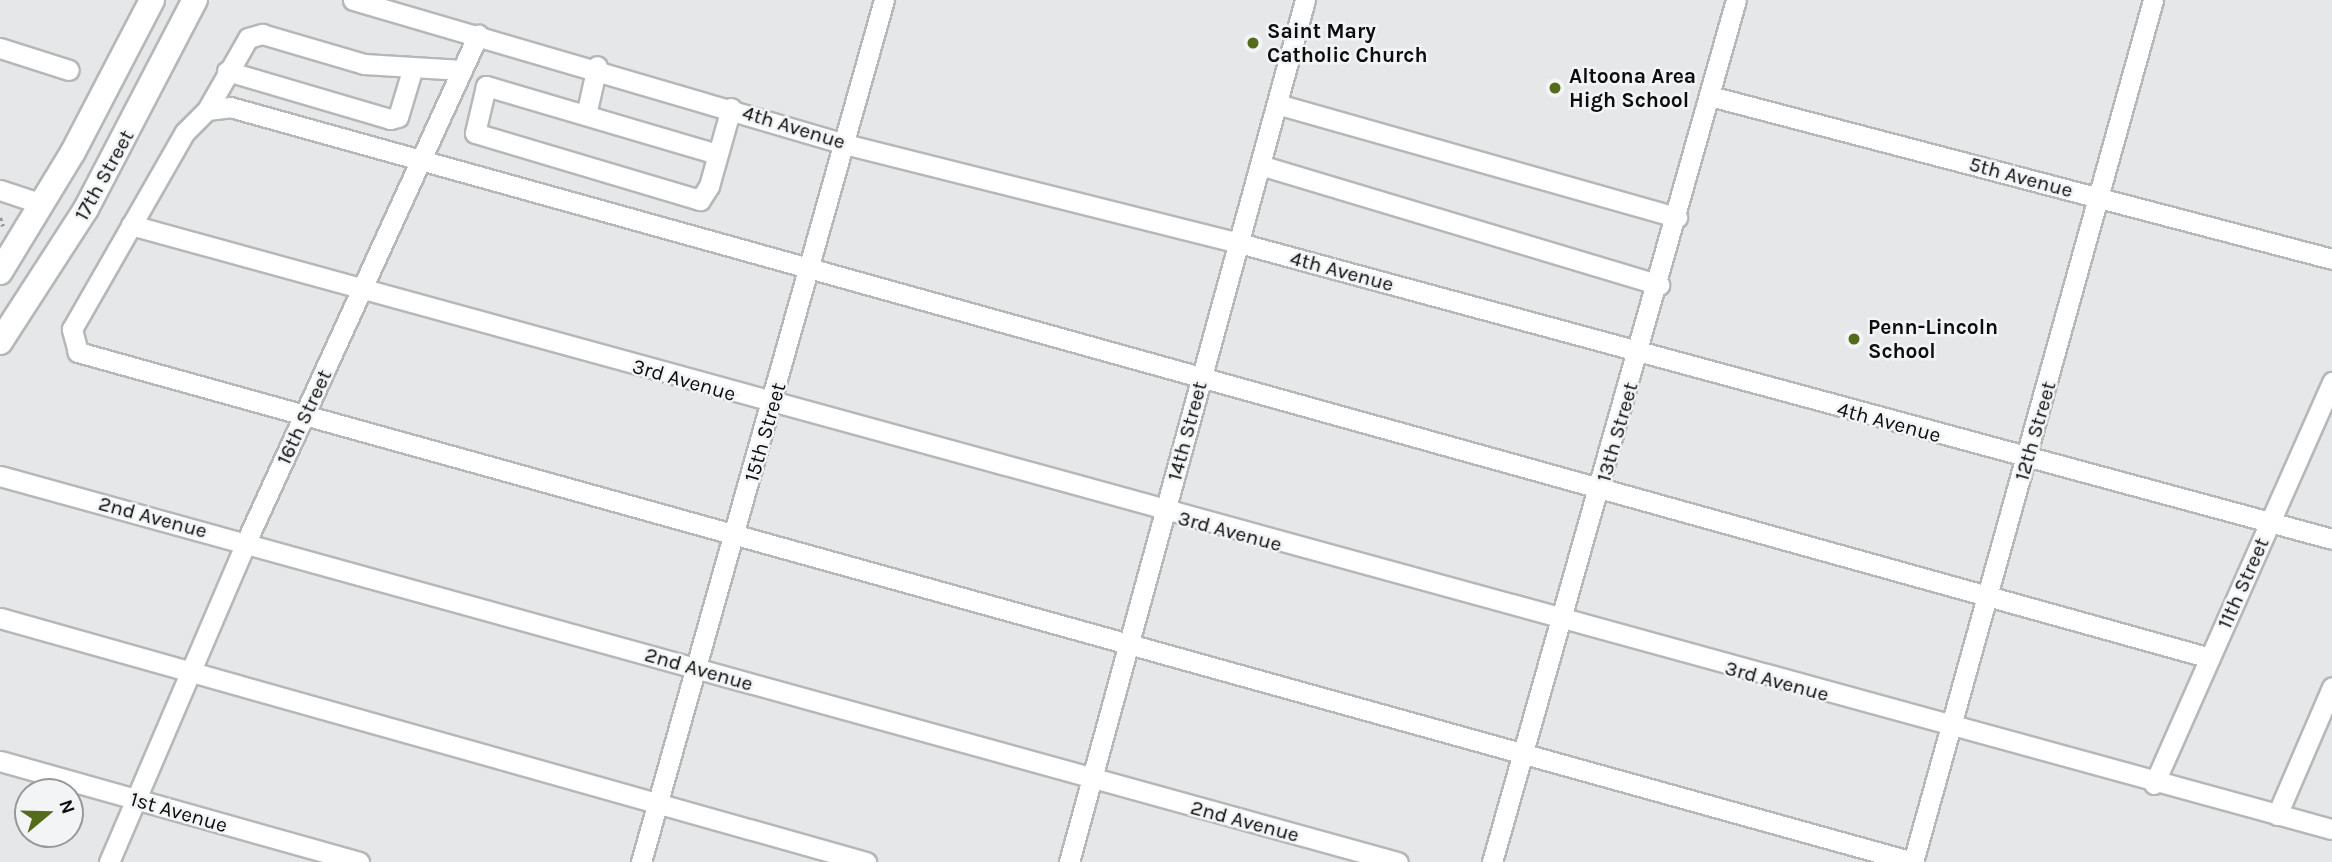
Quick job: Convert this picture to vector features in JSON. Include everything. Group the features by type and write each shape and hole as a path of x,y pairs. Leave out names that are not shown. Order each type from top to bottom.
{"main road":[{"name":"17th Street","path":"0,272 42,204 152,0"},
{"name":"17th Street","path":"0,342 86,209 195,0"}],"street":[{"name":"4th Avenue","path":"353,0 597,66 845,144 1239,243 2027,460 2332,540"},
{"name":"15th Street","path":"641,862 695,669 774,406 884,0"},
{"name":"14th Street","path":"1069,862 1305,0"},
{"name":"13th Street","path":"1492,862 1640,354 1735,0"},
{"name":"12th Street","path":"1913,862 2153,0"},
{"path":"462,70 364,64 262,34 248,38 207,110 185,132 131,225 71,336 78,352 1913,862"},
{"name":"16th Street","path":"109,862 246,542 478,35"},
{"path":"0,48 69,70"},
{"path":"586,115 597,66"},
{"path":"227,71 390,119 398,117 413,67"},
{"path":"717,154 486,86 475,133 700,200 717,154 731,108"},
{"name":"5th Avenue","path":"1710,96 2332,260"},
{"path":"1276,104 1677,217"},
{"path":"207,110 230,107 419,164 2210,658"},
{"path":"1260,165 1659,285"},
{"path":"0,190 42,204"},
{"name":"3rd Avenue","path":"131,225 774,406 1951,730 2332,829"},
{"name":"11th Street","path":"2154,784 2332,382"},
{"name":"2nd Avenue","path":"0,476 1398,862"},
{"path":"0,618 657,807 866,862"},
{"path":"2277,815 2332,687"},
{"name":"1st Avenue","path":"0,761 359,862"}],"place":[{"name":"Saint Mary Catholic Church","path":"1253,43"},
{"name":"Altoona Area High School","path":"1555,88"},
{"name":"Penn-Lincoln School","path":"1854,339"}]}
